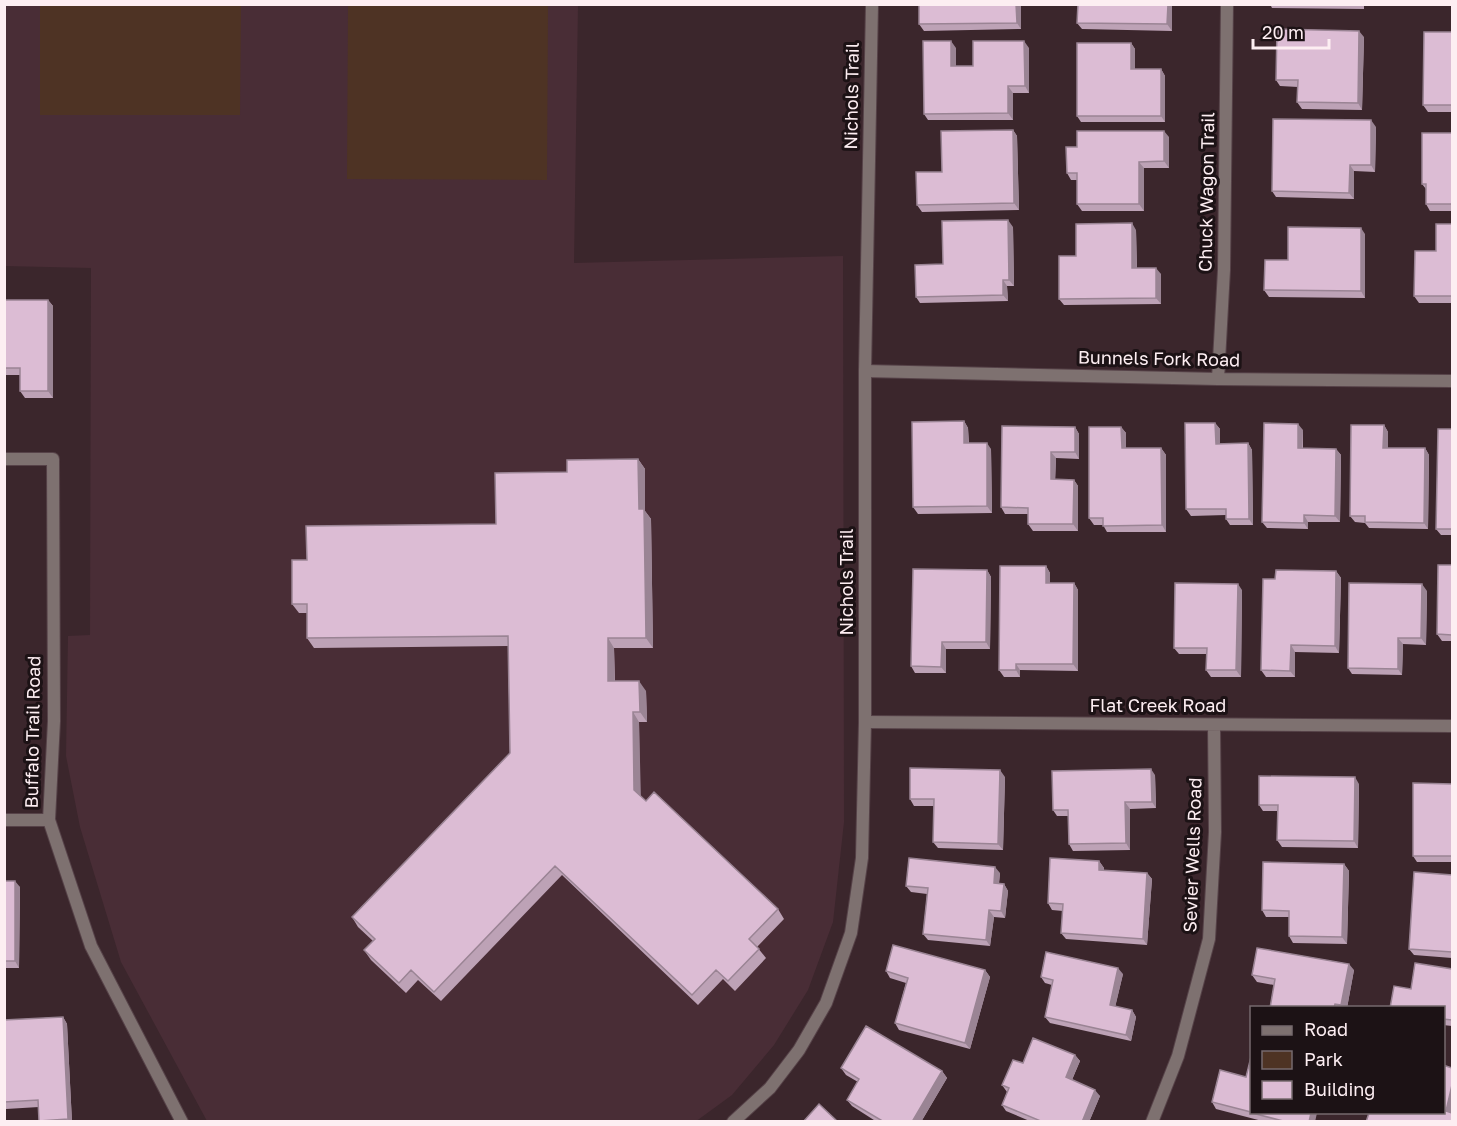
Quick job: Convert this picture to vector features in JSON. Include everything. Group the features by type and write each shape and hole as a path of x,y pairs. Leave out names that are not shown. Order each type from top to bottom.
{"street":[{"name":"Nichols Trail","path":"733,1122 770,1088 799,1050 826,1003 851,933 862,858 865,722 865,371 872,4"},
{"name":"Chuck Wagon Trail","path":"1218,379 1224,270 1227,4"},
{"name":"Bunnels Fork Road","path":"865,371 1218,379 1452,381"},
{"name":"Buffalo Trail Road","path":"4,459 53,459 54,721 49,820 91,946 182,1122"},
{"name":"Flat Creek Road","path":"865,722 1452,727"},
{"name":"Sevier Wells Road","path":"1152,1122 1178,1056 1209,939 1215,832 1214,724"},
{"path":"4,820 49,820"}],"shaded area":[{"path":"5,4 578,5 574,263 843,256 844,822 833,922 808,990 774,1045 732,1095 695,1122 207,1121 121,962 80,827 66,756 68,636 90,635 91,268 5,266"}],"green space":[{"path":"40,5 241,5 240,115 40,115"},
{"path":"348,5 548,5 547,180 347,179"}],"building":[{"path":"919,4 1016,4 1017,23 919,24"},
{"path":"1078,4 1168,4 1167,24 1077,23"},
{"path":"1277,29 1359,31 1358,103 1297,102 1298,80 1276,80"},
{"path":"1424,32 1452,32 1452,105 1423,105"},
{"path":"923,41 951,41 951,66 973,66 973,41 1024,41 1025,86 1008,86 1008,113 924,114"},
{"path":"1077,43 1131,43 1131,69 1161,69 1161,116 1077,116"},
{"path":"1273,119 1371,120 1371,165 1350,165 1349,193 1272,191"},
{"path":"1013,130 1014,203 917,205 916,172 942,172 941,131"},
{"path":"1077,131 1164,131 1164,161 1139,162 1139,204 1077,204 1077,173 1067,173 1066,147 1077,147"},
{"path":"1422,133 1452,133 1452,204 1426,204 1426,184 1422,184"},
{"path":"1008,220 1009,280 1003,280 1003,295 916,297 915,265 943,264 942,221"},
{"path":"1132,223 1132,268 1156,268 1156,298 1059,299 1059,256 1076,256 1076,224"},
{"path":"1436,224 1452,224 1452,296 1414,296 1415,251 1436,251"},
{"path":"1288,227 1361,228 1361,291 1264,290 1265,260 1288,260"},
{"path":"4,300 48,300 48,391 20,391 20,368 4,368"},
{"path":"964,421 964,443 987,443 987,506 913,507 912,422"},
{"path":"1185,423 1215,423 1216,444 1248,443 1249,519 1226,519 1226,509 1186,509"},
{"path":"1264,423 1298,424 1298,448 1336,449 1335,516 1304,515 1304,523 1262,522"},
{"path":"1351,425 1384,425 1383,448 1425,448 1424,523 1365,522 1365,516 1350,516"},
{"path":"1002,426 1075,427 1075,452 1051,452 1051,479 1074,480 1073,524 1028,524 1028,508 1001,507"},
{"path":"1089,427 1121,427 1122,448 1161,448 1162,525 1103,526 1103,518 1089,518"},
{"path":"1438,429 1452,429 1452,529 1436,529"},
{"path":"638,459 639,509 644,509 646,638 608,638 608,681 639,681 640,712 633,712 634,790 646,801 654,792 778,909 749,939 759,949 728,981 716,970 692,995 555,866 434,992 411,970 399,983 364,950 375,939 352,917 510,753 508,636 307,638 307,604 292,604 292,560 307,560 306,526 496,524 495,473 567,472 567,460"},
{"path":"1438,565 1452,565 1452,635 1437,634"},
{"path":"1000,566 1046,566 1046,583 1074,583 1073,664 1016,664 1016,670 999,670"},
{"path":"913,569 987,570 986,642 942,642 941,667 911,666"},
{"path":"1276,570 1336,571 1335,646 1291,645 1290,671 1261,670 1263,579 1275,579"},
{"path":"1175,583 1238,584 1236,670 1206,670 1207,648 1174,648"},
{"path":"1349,583 1422,584 1421,638 1398,638 1398,669 1348,668"},
{"path":"910,768 1000,770 998,844 933,842 934,799 910,799"},
{"path":"1151,769 1152,802 1125,802 1126,843 1069,844 1068,810 1053,810 1052,771"},
{"path":"1259,776 1355,777 1354,841 1277,840 1278,805 1259,805"},
{"path":"1413,783 1452,784 1452,856 1413,856"},
{"path":"909,858 995,867 994,883 1004,884 1001,911 989,910 986,940 923,934 928,888 906,886"},
{"path":"1050,858 1099,861 1099,870 1147,873 1143,939 1061,933 1063,904 1048,903"},
{"path":"1263,862 1344,864 1342,937 1289,936 1289,911 1262,910"},
{"path":"1414,872 1452,875 1452,952 1409,949"},
{"path":"4,881 15,881 15,961 4,961"},
{"path":"893,945 985,970 965,1043 895,1023 908,978 886,971"},
{"path":"1257,948 1349,964 1341,1005 1335,1004 1334,1006 1270,1006 1275,979 1252,975"},
{"path":"1046,952 1118,968 1110,1005 1132,1010 1126,1035 1045,1017 1053,980 1041,977"},
{"path":"1415,963 1452,969 1452,1020 1445,1019 1445,1006 1390,1006 1394,986 1411,989"},
{"path":"63,1017 68,1119 39,1121 38,1100 4,1102 4,1020"},
{"path":"866,1026 942,1071 912,1122 884,1122 847,1100 859,1079 841,1068"},
{"path":"1033,1038 1075,1055 1066,1077 1095,1090 1082,1122 1043,1122 1002,1105 1009,1088 1002,1085 1013,1060 1023,1063"},
{"path":"1250,1061 1250,1112 1212,1102 1220,1070 1246,1077"},
{"path":"1445,1066 1452,1068 1452,1085 1446,1111 1452,1113 1452,1122 1366,1122 1369,1114 1445,1114"},
{"path":"819,1104 838,1122 803,1122"},
{"path":"1256,1114 1311,1114 1309,1122 1287,1122"}]}
